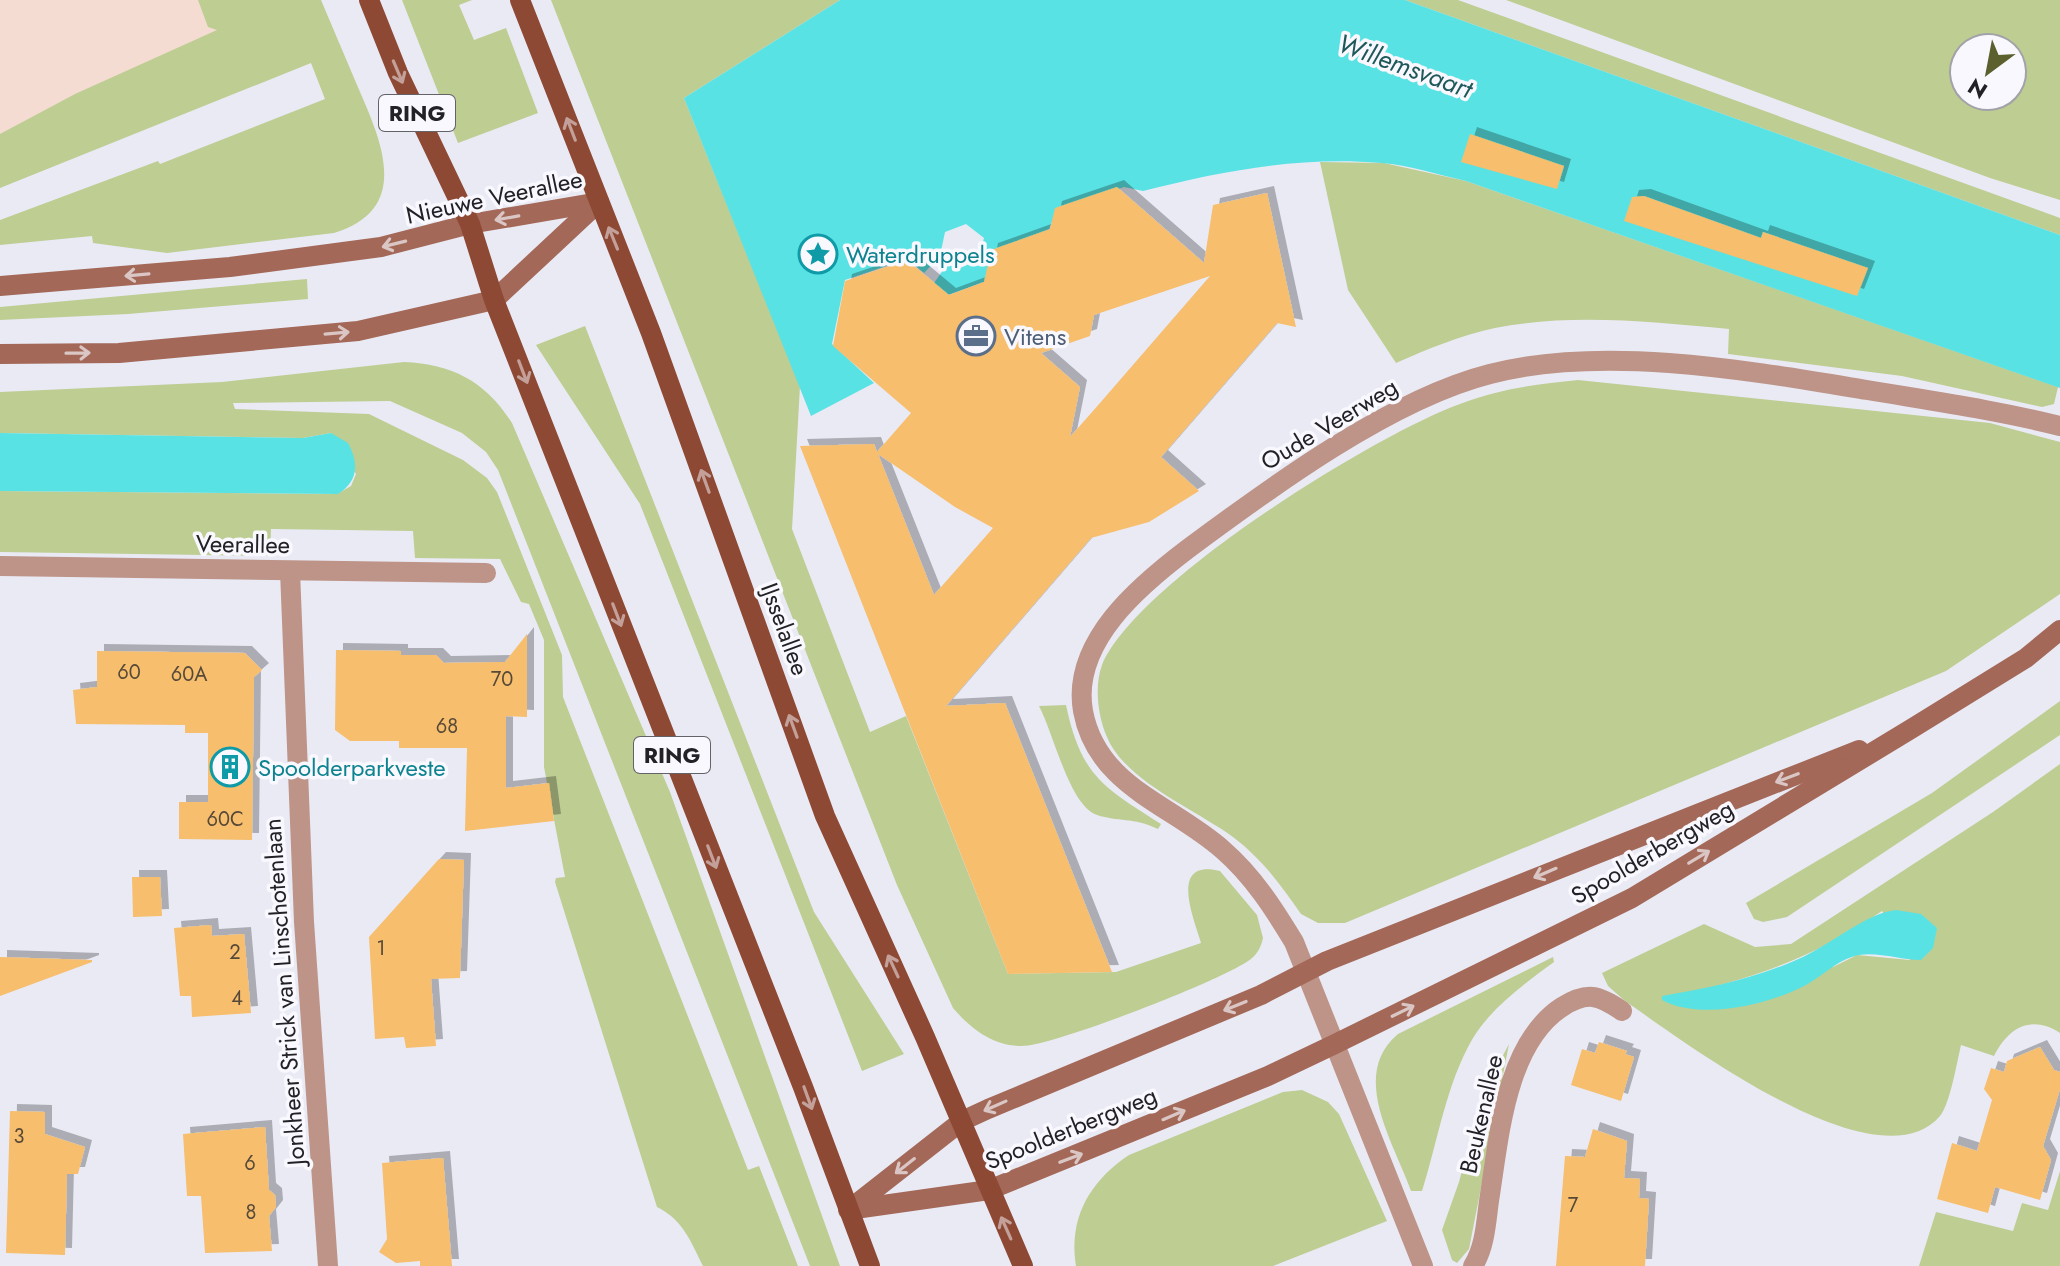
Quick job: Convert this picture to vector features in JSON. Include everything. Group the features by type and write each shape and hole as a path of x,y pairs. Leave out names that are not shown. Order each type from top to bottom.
{"main road":[{"name":"RING","path":"369,0 398,73 470,224 494,300 803,1087 870,1266"},
{"name":"IJsselallee","path":"520,0 651,333 825,816 962,1121 1023,1266"},
{"name":"Nieuwe Veerallee","path":"0,286 230,267 381,247 470,224 599,202"},
{"name":"Nieuwe Veerallee","path":"494,300 599,202"},
{"path":"0,354 119,353 358,331 494,300"},
{"name":"Spoolderbergweg","path":"848,1210 989,1190 1268,1076 1333,1045 1632,898 2026,658 2060,630"},
{"name":"Spoolderbergweg","path":"848,1210 962,1121 1261,995 1305,972 1911,729"}],"street":[{"name":"Oude Veerweg","path":"1305,972 1294,942 1249,876 1220,847 1130,787 1104,761 1091,738 1083,713 1084,670 1106,629 1160,570 1224,521 1292,475 1401,409 1491,373 1537,366 1604,363 1741,370 1987,408 2060,426"},
{"name":"Veerallee","path":"0,566 486,573"},
{"name":"Jonkheer Strick van Linschotenlaan","path":"290,571 304,922 328,1266"},
{"path":"1305,972 1423,1266"},
{"name":"Beukenallee","path":"1473,1266 1484,1235 1497,1147 1527,1041 1550,1015 1585,995 1603,997 1622,1011"}],"shaded area":[{"path":"0,0 216,0 227,25 0,144"}],"green space":[{"path":"198,0 321,0 381,149 384,170 382,190 375,207 359,222 334,233 167,253 93,243 92,236 0,245 0,220 158,161 160,164 325,99 311,63 0,188 0,134 75,94 217,30 208,27"},
{"path":"402,0 472,0 459,5 474,40 506,28 538,113 458,143"},
{"path":"551,0 840,0 684,98 800,386 792,529 870,732 906,716 1008,974 1116,972 1201,943 1188,894 1189,882 1194,874 1204,869 1220,871 1257,915 1263,938 1259,950 1251,959 1175,996 1066,1036 1021,1046 992,1039 975,1029 953,1008 897,885"},
{"path":"1405,0 1458,0 2060,218 2060,235"},
{"path":"1506,0 2060,0 2060,200 1990,178"},
{"path":"1320,162 1384,163 1466,181 2058,387 2054,404 2042,407 1902,376 1728,354 1729,329 1641,322 1582,320 1524,323 1457,338 1396,363 1348,290"},
{"path":"307,279 308,299 128,314 0,320 0,307"},
{"path":"585,326 814,912 904,1054 862,1071 640,504 536,345"},
{"path":"404,362 438,367 467,378 491,396 512,423 670,792 840,1266 810,1266 498,470 486,452 462,433 390,401 233,403 235,409 369,414 463,460 487,478 497,492 562,655 563,697 748,1170 759,1166 798,1266 703,1266 680,1225 657,1207 555,882 556,878 565,877 544,767 544,640 529,604 521,602 500,559 415,558 413,531 271,529 270,556 0,552 0,491 337,494 351,486 356,474 331,433 303,438 0,433 0,392 222,382"},
{"path":"1578,380 1990,423 2060,442 2060,594 1946,671 1345,923 1318,923 1301,914 1270,873 1243,845 1145,781 1116,753 1099,711 1098,682 1102,665 1124,631 1161,594 1208,554 1318,478 1373,446 1460,404 1518,388"},
{"path":"2060,701 2060,735 1787,917 1763,922 1754,919 1746,903 1932,793"},
{"path":"1066,705 1087,764 1109,789 1161,824 1158,829 1097,815 1078,798 1039,706"},
{"path":"2060,764 2060,1033 2039,1025 2021,1027 2006,1038 1994,1056 1961,1045 1944,1110 1940,1116 1911,1134 1872,1134 1828,1122 1780,1100 1689,1046 1625,1001 1608,986 1602,973 1704,924 1755,947 1791,944 1993,812","holes":["1882,911 1910,960 1857,955 1833,967 1662,999 1722,985 1777,967 1830,943"]},
{"path":"1553,957 1554,962 1520,987 1473,1038 1449,1093 1422,1191 1411,1191 1380,1110 1376,1089 1377,1069 1384,1051 1398,1034"},
{"path":"1509,1044 1469,1249 1457,1263 1452,1260 1442,1230 1459,1182 1483,1094"},
{"path":"1302,1090 1328,1102 1339,1114 1387,1221 1273,1266 1076,1266 1075,1232 1079,1217 1093,1189 1115,1165 1129,1155 1283,1092"},
{"path":"2060,1171 2060,1266 1919,1266 1936,1212 2013,1231 2022,1203 2048,1210"}],"water":[{"name":"Willemsvaart","path":"840,0 1405,0 2060,235 2060,388 1466,181 1392,164 1350,161 1261,167 1143,191 1124,187 1056,213 1046,236 984,282 948,295 934,283 948,263 956,270 978,260 984,238 966,224 945,232 940,256 924,273 907,259 845,280 832,344 874,383 811,416 684,98"},
{"path":"0,433 303,438 331,433 348,443 355,472 349,484 338,494 0,491"},
{"path":"1896,910 1921,914 1937,928 1933,948 1921,960 1875,955 1851,957 1785,995 1731,1008 1694,1009 1662,1000 1662,996 1768,971 1814,951 1873,917"}],"building":[{"path":"1470,134 1564,166 1557,189 1461,162"},
{"path":"1117,187 1204,263 1213,205 1267,193 1296,327 1277,323 1161,457 1199,491 1149,522 1091,538 946,706 1005,703 1112,972 1008,974 800,446 874,444 877,452 911,413 833,346 845,281 907,260 949,295 984,282 991,250 1050,229 1055,208","holes":["1210,276 1100,403 1070,437 1080,387 1041,353 1090,336 1094,315","878,454 955,507 993,528 934,595"]},
{"path":"1644,196 1761,238 1763,232 1868,268 1857,296 1624,221 1632,197"},
{"path":"527,634 527,717 506,716 506,788 549,783 554,821 465,831 467,748 399,748 399,741 350,741 335,730 336,650 436,655 444,663 505,662"},
{"name":"Spoolderparkveste","path":"97,651 245,653 262,670 254,677 252,840 179,839 179,802 208,802 208,733 185,733 185,725 76,724 73,690 97,687"},
{"path":"439,859 464,860 460,978 431,979 436,1046 406,1048 404,1037 375,1039 369,937"},
{"path":"132,877 160,877 162,916 133,917"},
{"path":"211,925 212,936 244,934 251,1013 192,1017 191,996 180,996 174,928"},
{"path":"0,957 92,960 92,962 0,996"},
{"path":"1599,1042 1627,1051 1625,1054 1634,1057 1621,1101 1571,1085 1582,1049 1595,1053"},
{"path":"2040,1047 2054,1070 2060,1072 2060,1089 2043,1146 2051,1160 2040,1200 1995,1187 1988,1213 1937,1199 1952,1143 1977,1151 1992,1100 1984,1089 1991,1068 2004,1072 2007,1061"},
{"path":"10,1111 45,1112 45,1134 85,1147 78,1174 67,1174 65,1255 6,1253"},
{"path":"265,1127 269,1190 275,1195 276,1207 269,1216 272,1251 205,1253 201,1196 187,1196 183,1134"},
{"path":"1593,1129 1627,1141 1624,1178 1640,1179 1639,1198 1649,1199 1645,1266 1556,1266 1565,1156 1585,1157"},
{"path":"443,1158 452,1266 420,1266 420,1261 396,1263 379,1252 387,1239 382,1163"}],"place":[{"name":"Waterdruppels","path":"818,254"},
{"name":"Vitens","path":"976,336"},
{"name":"Spoolderparkveste","path":"230,767"}]}
